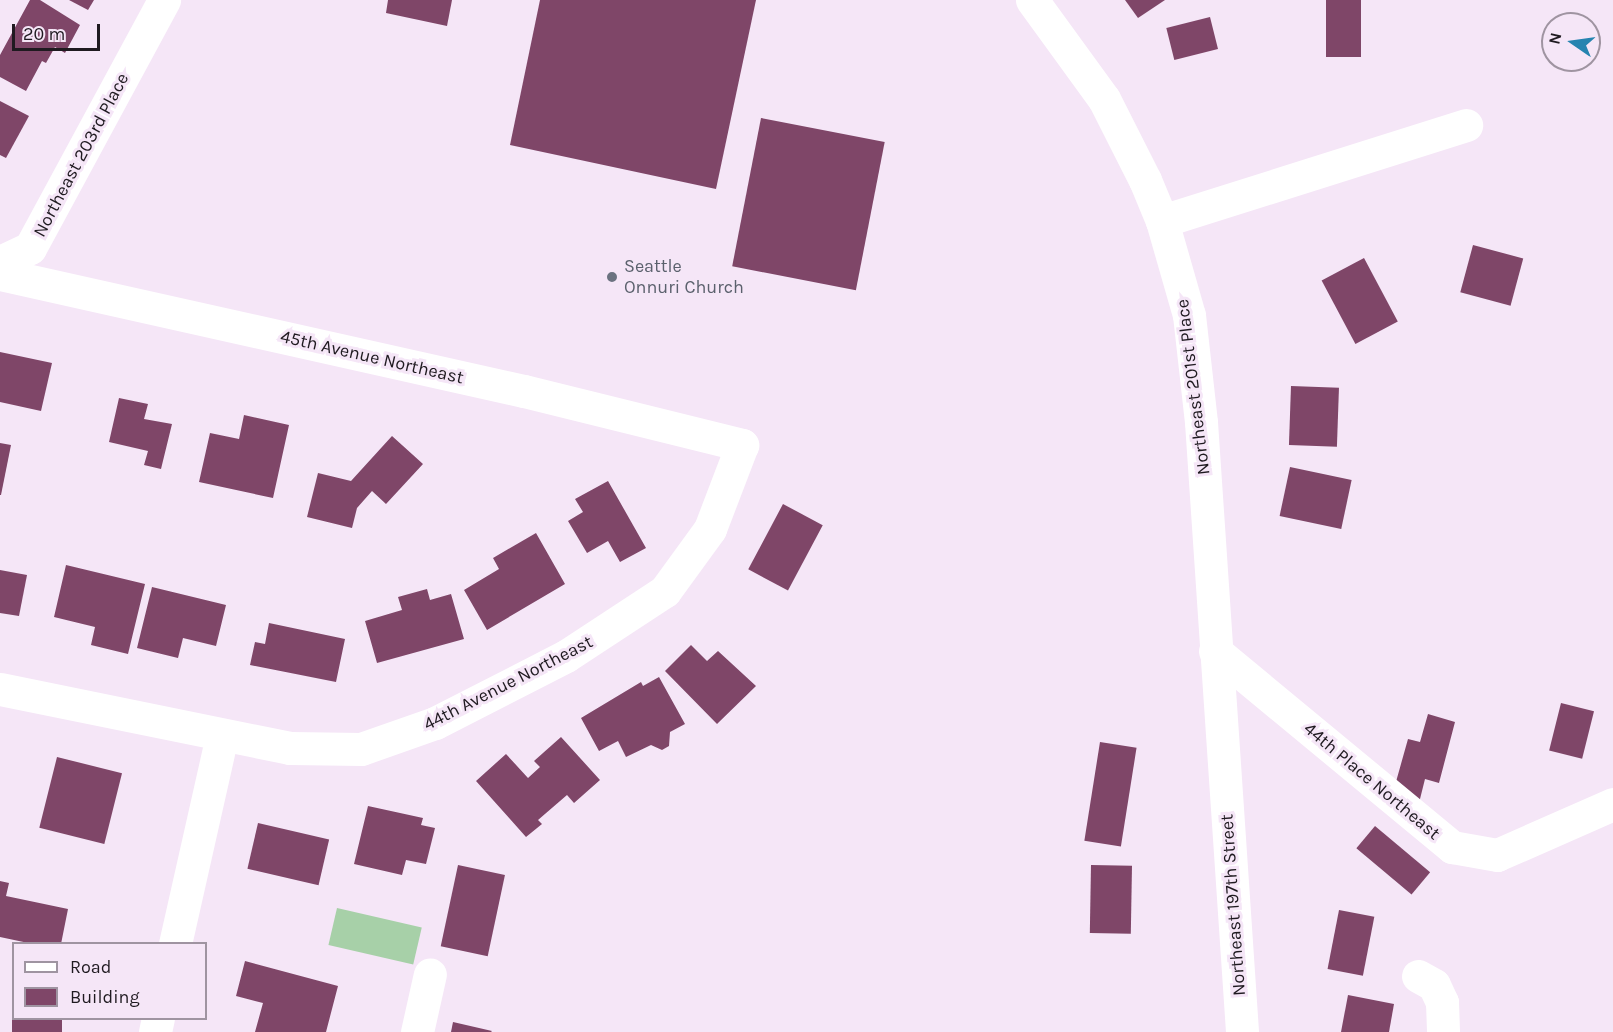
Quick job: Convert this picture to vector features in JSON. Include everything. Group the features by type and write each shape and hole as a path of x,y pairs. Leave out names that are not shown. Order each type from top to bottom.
{"street":[{"name":"Northeast 203rd Place","path":"0,262 30,248 164,0"},
{"name":"Northeast 201st Place","path":"1032,0 1104,99 1162,221 1189,315 1201,422 1225,777"},
{"path":"1162,221 1466,125"},
{"name":"45th Avenue Northeast","path":"0,274 513,389 742,445"},
{"name":"44th Avenue Northeast","path":"0,689 290,748 361,749 435,723 585,646 665,591 710,529 742,445"},
{"name":"44th Place Northeast","path":"1215,651 1452,847 1497,855 1613,804"},
{"path":"175,942 222,736"},
{"name":"Northeast 197th Street","path":"1225,777 1242,1032"},
{"path":"417,1032 430,974"},
{"path":"1418,976 1434,985 1442,1002 1443,1032"}],"green space":[{"path":"337,908 422,928 413,965 328,945"}],"building":[{"path":"30,0 40,0 80,25 65,53 55,47 46,63 42,61 26,91 0,77 0,55"},
{"path":"69,0 94,0 88,10"},
{"path":"388,0 452,0 447,26 386,13"},
{"path":"540,0 756,0 716,189 510,145"},
{"path":"1125,0 1165,0 1138,18"},
{"path":"1326,0 1361,0 1361,57 1326,57"},
{"path":"1210,17 1218,49 1174,60 1166,28"},
{"path":"0,101 29,116 6,158 0,155"},
{"path":"761,118 885,142 856,290 732,266"},
{"path":"1473,245 1523,258 1511,306 1460,292"},
{"path":"1364,258 1398,322 1355,344 1322,281"},
{"path":"0,352 52,363 41,411 0,402"},
{"path":"1291,386 1339,388 1337,447 1289,445"},
{"path":"119,398 148,404 144,419 172,424 161,469 144,465 148,451 109,442"},
{"path":"244,415 289,425 273,498 199,482 210,433 239,439"},
{"path":"392,436 423,464 386,504 372,491 357,508 352,528 307,517 318,473 351,481"},
{"path":"0,443 11,445 1,495 0,495"},
{"path":"1290,467 1352,480 1341,529 1280,516"},
{"path":"608,481 646,548 620,562 608,541 587,553 568,521 583,512 575,499"},
{"path":"783,504 823,525 788,590 748,569"},
{"path":"536,533 565,584 487,630 464,590 499,569 493,558"},
{"path":"66,565 145,584 128,654 91,645 95,627 54,617"},
{"path":"0,570 27,575 19,616 0,613"},
{"path":"152,587 226,605 216,646 183,638 178,658 137,648"},
{"path":"427,589 430,600 451,594 464,639 377,663 365,621 402,610 398,597"},
{"path":"269,623 345,639 336,682 250,665 255,642 265,644"},
{"path":"691,645 707,661 718,651 756,686 717,724 665,671"},
{"path":"659,677 685,724 670,732 669,746 662,750 651,745 626,757 618,741 599,751 581,718 641,682 643,686"},
{"path":"1561,703 1594,711 1582,759 1549,751"},
{"path":"1428,714 1455,722 1439,783 1425,779 1419,803 1392,796 1408,739 1420,742"},
{"path":"561,737 600,780 574,803 567,795 538,820 542,824 526,837 476,781 506,754 528,778 540,767 534,761"},
{"path":"1100,742 1137,748 1121,847 1084,841"},
{"path":"57,757 122,773 104,844 39,828"},
{"path":"368,806 423,818 421,825 435,828 426,864 406,860 402,875 354,864"},
{"path":"258,823 329,839 319,885 247,869"},
{"path":"1375,826 1430,872 1412,894 1356,848"},
{"path":"458,865 505,875 488,956 441,946"},
{"path":"1091,865 1132,866 1131,934 1090,933"},
{"path":"0,881 9,883 6,896 68,909 61,942 24,942 0,937"},
{"path":"1339,910 1374,917 1363,976 1328,969"},
{"path":"245,961 338,986 326,1032 255,1032 263,1003 236,996"},
{"path":"1348,995 1394,1004 1389,1032 1341,1032"},
{"path":"12,1020 62,1020 62,1032 12,1032"},
{"path":"453,1022 492,1031 451,1032"}],"place":[{"name":"Seattle Onnuri Church","path":"612,277"}]}
